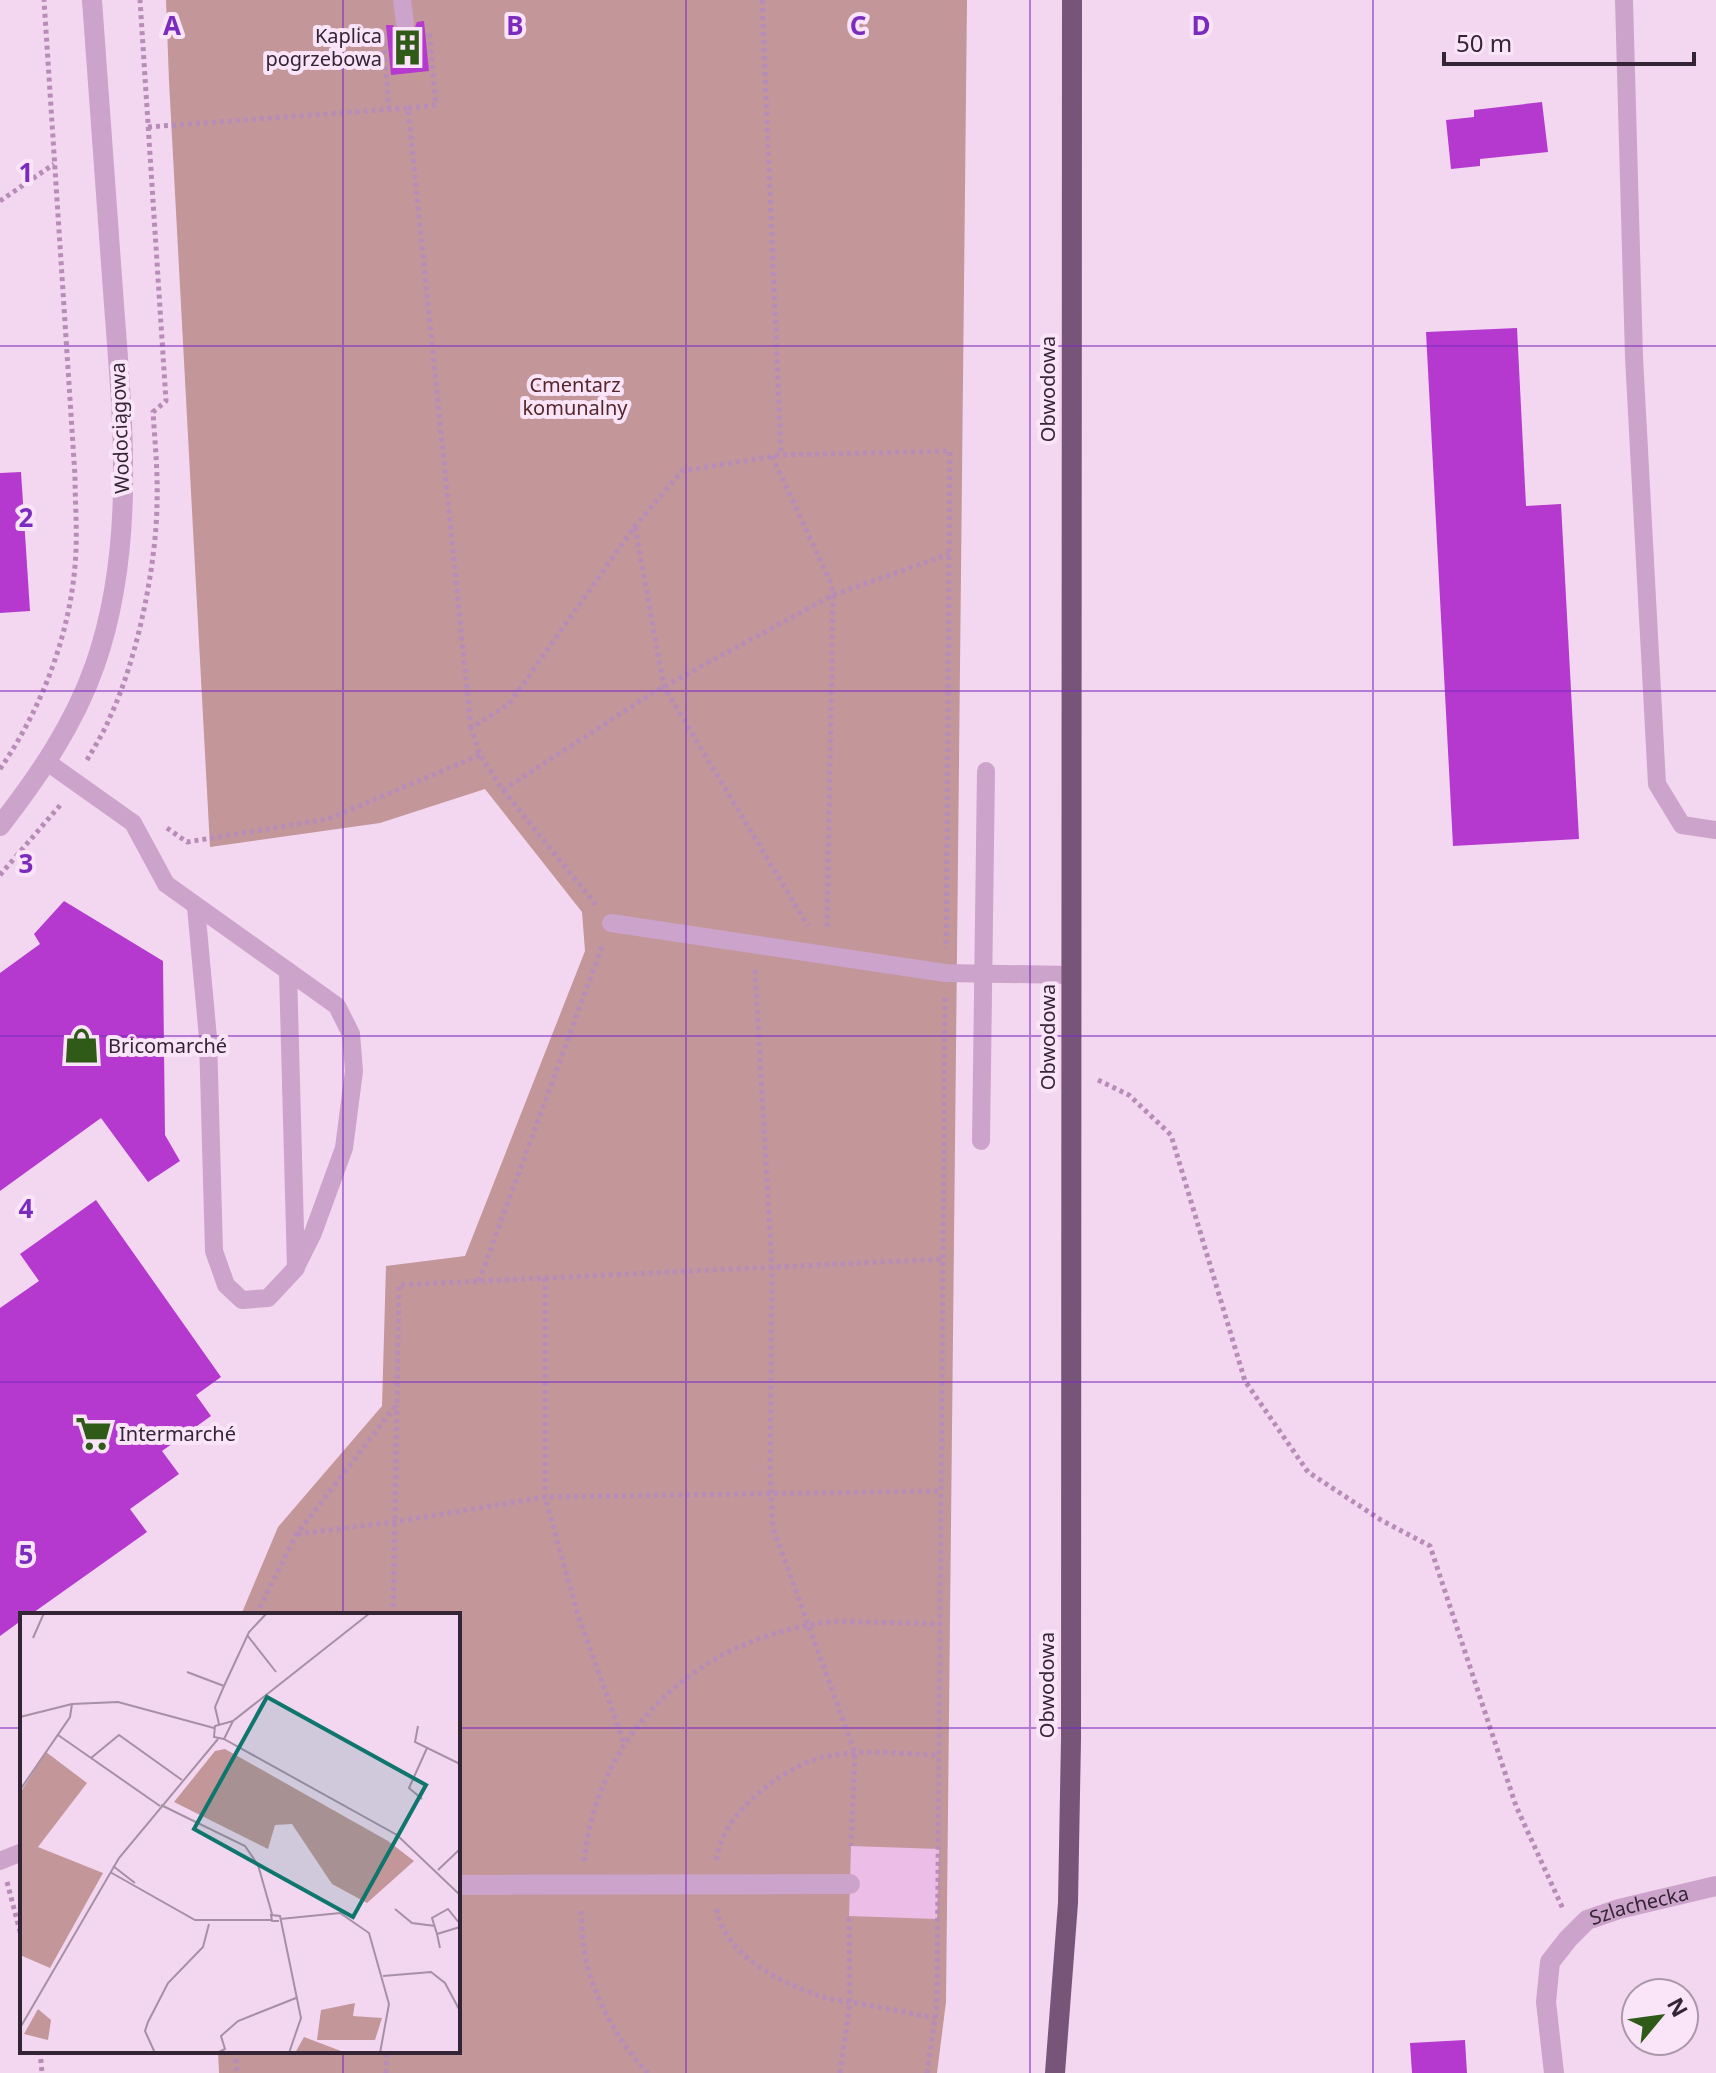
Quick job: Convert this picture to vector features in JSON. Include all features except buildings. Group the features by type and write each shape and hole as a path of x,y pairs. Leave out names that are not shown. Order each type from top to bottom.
{"main road":[{"name":"Obwodowa","path":"1055,2073 1068,1903 1071,1769 1072,0"}],"street":[{"name":"Wodociągowa","path":"0,826 61,739 95,666 111,610 124,505 116,330 92,0"},
{"path":"460,1885 850,1884"},
{"name":"Szlachecka","path":"1554,2073 1546,2002 1550,1962 1574,1933 1587,1920 1619,1909 1716,1886"}],"lane":[{"path":"402,0 405,23"},
{"path":"1624,0 1634,357 1657,784 1682,825 1716,830"},
{"path":"47,762 133,823 166,884 337,1006 351,1034 354,1071 344,1148 313,1233 296,1268 268,1298 242,1300 226,1285 214,1251 208,1038 196,907"},
{"path":"981,1141 986,771"},
{"path":"611,923 945,973 1072,975"},
{"path":"288,971 296,1268"},
{"path":"0,1861 20,1853"}],"path":[{"path":"1,765 39,698 59,652 72,590 76,550 75,476 44,0"},
{"path":"762,0 781,455"},
{"path":"148,127 436,105 428,16"},
{"path":"382,31 389,109"},
{"path":"408,108 471,728 480,755 503,790 611,923 479,1281"},
{"path":"0,201 55,163"},
{"path":"471,728 509,704 635,526 682,471 781,455 950,451 937,2004 927,2073"},
{"path":"772,456 830,581 833,595 826,956"},
{"path":"635,526 664,687 826,956"},
{"path":"503,790 664,687 833,595 949,554"},
{"path":"165,827 187,842 328,819 480,755"},
{"path":"753,945 772,1267 773,1528 855,1753 851,1846"},
{"path":"1072,1068 1129,1095 1171,1135 1245,1381 1308,1472 1381,1520 1430,1546 1516,1806 1574,1933"},
{"path":"393,1613 399,1285 943,1259"},
{"path":"545,1278 545,1497 578,1615 625,1744"},
{"path":"257,1613 296,1535 397,1404"},
{"path":"296,1535 545,1497 941,1491"},
{"path":"645,2072 621,2039 601,2002 585,1955 581,1885 585,1845 596,1803 617,1755 644,1717 676,1684 715,1658 756,1639 833,1622 940,1624"},
{"path":"0,1861 20,1931"},
{"path":"840,2073 850,2002 849,1916"},
{"path":"40,2053 42,2073"},
{"path":"235,2053 237,2073"},
{"path":"386,2073 387,2053"}],"green space":[{"name":"Cmentarz komunalny","path":"166,0 967,0 946,2002 937,2073 219,2073 218,2053 460,2053 460,1613 242,1613 278,1527 382,1406 386,1266 465,1256 585,951 582,912 485,789 380,823 210,847"}],"shaded area":[{"path":"851,1846 939,1849 937,1919 849,1916"}],"place":[{"name":"Kaplica pogrzebowa","path":"408,48"},
{"name":"Bricomarché","path":"82,1046"},
{"name":"Intermarché","path":"93,1434"}]}
